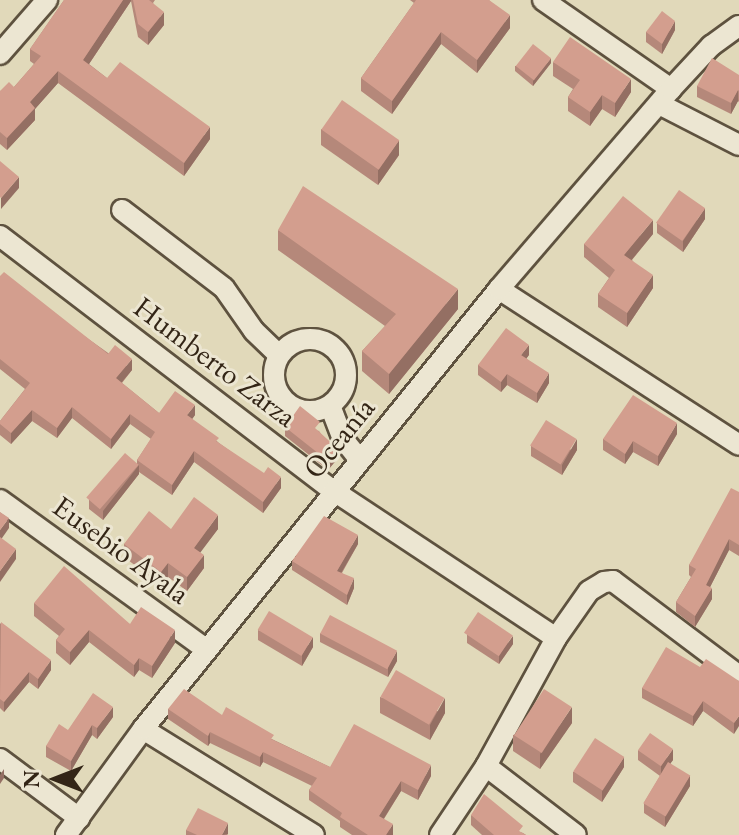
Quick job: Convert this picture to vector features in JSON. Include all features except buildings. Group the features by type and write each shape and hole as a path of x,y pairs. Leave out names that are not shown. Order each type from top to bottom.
{"street":[{"path":"0,54 47,0"},
{"path":"543,0 665,96 739,145"},
{"name":"Oceanía","path":"66,835 206,649 499,289 665,96 711,46 739,26"},
{"path":"122,210 224,288 254,331 279,355"},
{"name":"Humberto Zarza","path":"0,236 334,491 556,638"},
{"path":"499,289 739,445"},
{"path":"312,339 339,354 345,385 331,408 309,411 281,397 275,382 279,355 296,342 312,339"},
{"path":"331,408 343,439 359,459"},
{"name":"Eusebio Ayala","path":"0,500 206,649"},
{"path":"440,835 486,766 556,638 589,591 613,581 739,676"},
{"path":"143,729 314,835"},
{"path":"0,759 79,818"},
{"path":"486,766 576,835"}]}
